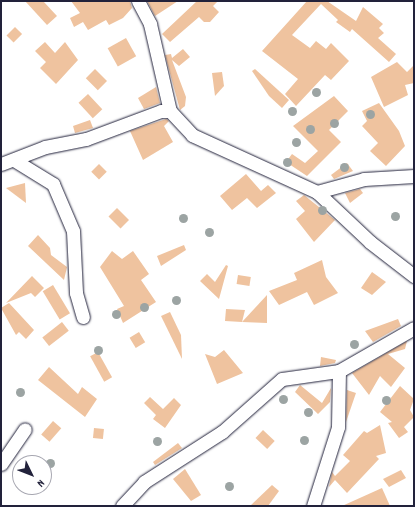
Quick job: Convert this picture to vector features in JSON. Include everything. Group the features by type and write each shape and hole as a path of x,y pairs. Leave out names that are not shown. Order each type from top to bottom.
{"street":[{"path":"138,1 150,24 170,112 192,135 317,192 370,242 414,276"},
{"path":"1,164 45,147 86,139 154,112 170,112"},
{"path":"14,160 53,184 73,231 76,293 83,317"},
{"path":"317,192 370,178 414,176"},
{"path":"122,506 144,482 222,432 282,379 339,372 414,328"},
{"path":"313,506 338,427 339,372"},
{"path":"1,464 25,429"}],"building":[{"path":"25,1 43,1 57,16 47,25"},
{"path":"71,1 130,1 132,8 123,18 109,25 106,20 88,30 83,22 74,27 70,18 80,13"},
{"path":"147,1 178,1 155,16"},
{"path":"197,1 218,1 213,6 219,12 210,22 204,22 199,17 170,42 162,34"},
{"path":"307,1 327,1 356,21 363,7 383,24 379,28 384,33 378,38 396,54 389,62 352,29 350,32 336,22 338,20 321,4 292,35 310,48 316,41 326,49 331,43 349,61 331,80 325,75 296,106 285,94 298,79 262,51"},
{"path":"15,27 22,34 14,43 7,35"},
{"path":"126,38 136,56 118,67 108,48"},
{"path":"45,42 55,53 65,42 78,60 56,84 40,68 46,62 35,51"},
{"path":"183,49 190,57 179,66 172,60 186,97 185,106 180,110 165,55 171,54 172,58"},
{"path":"397,62 407,72 414,65 414,83 405,85 408,95 384,107 371,77"},
{"path":"95,69 107,81 98,90 86,78"},
{"path":"255,69 289,100 282,108 269,96 252,71"},
{"path":"222,72 224,86 215,96 212,73"},
{"path":"156,87 160,103 144,109 138,98"},
{"path":"88,94 102,109 93,118 78,103"},
{"path":"334,96 348,111 329,130 341,142 307,176 286,162 292,154 305,163 318,151 293,126"},
{"path":"379,103 399,131 405,146 386,166 370,151 378,143 362,126 367,121 362,111"},
{"path":"166,119 169,121 164,126 173,142 143,160 130,131"},
{"path":"90,120 93,128 75,133 73,126"},
{"path":"347,163 353,171 334,179 331,175"},
{"path":"99,164 107,172 99,180 91,172"},
{"path":"246,174 261,191 268,185 276,193 257,208 247,198 232,210 220,196"},
{"path":"25,183 26,203 6,188"},
{"path":"360,189 363,193 350,203 345,193"},
{"path":"304,195 335,220 314,242 296,219 305,211 296,201"},
{"path":"117,208 129,220 121,229 109,216"},
{"path":"38,235 50,248 51,255 67,267 64,280 28,246"},
{"path":"184,245 186,250 161,266 157,256"},
{"path":"112,251 122,259 133,251 149,274 141,280 156,302 123,323 117,309 124,306 100,267"},
{"path":"322,260 326,277 338,293 314,305 307,292 279,305 269,291 297,280 294,273"},
{"path":"226,265 228,266 219,299 200,281 207,274 215,282"},
{"path":"372,272 386,282 372,295 361,288"},
{"path":"238,275 251,277 249,286 237,284"},
{"path":"32,276 44,288 35,297 31,293 6,303"},
{"path":"53,285 70,313 60,319 43,291"},
{"path":"267,295 267,323 242,322"},
{"path":"9,303 34,330 26,339 19,332 16,335 1,308"},
{"path":"226,309 245,310 242,322 225,321"},
{"path":"170,312 181,335 182,359 161,316"},
{"path":"398,319 401,326 373,342 365,331"},
{"path":"62,322 69,331 49,346 42,337"},
{"path":"139,332 145,342 136,348 130,338"},
{"path":"407,341 405,349 388,354 405,368 391,387 380,376 369,395 352,373"},
{"path":"224,350 243,373 217,384 205,354 215,357"},
{"path":"98,352 112,377 104,382 90,356"},
{"path":"321,357 336,360 335,363 320,366"},
{"path":"49,367 78,394 82,387 97,399 85,417 38,380"},
{"path":"300,385 322,403 331,388 330,402 318,414 295,392"},
{"path":"400,386 414,399 410,410 414,417 404,427 408,432 399,438 388,423 392,422 380,412"},
{"path":"347,390 356,393 346,422"},
{"path":"150,397 163,409 174,398 181,405 165,428 153,419 156,415 144,403"},
{"path":"53,421 61,428 49,442 41,435"},
{"path":"380,425 386,453 376,456 379,459 347,493 335,480 329,487 332,472 335,476 350,461 343,455 364,431 367,433"},
{"path":"94,428 104,429 103,439 93,438"},
{"path":"263,430 275,441 267,449 255,438"},
{"path":"178,443 182,448 155,465 153,462"},
{"path":"185,469 201,495 191,501 173,479"},
{"path":"401,470 406,478 389,487 383,479"},
{"path":"272,485 279,491 268,506 250,506"},
{"path":"382,488 390,506 342,506"}]}
